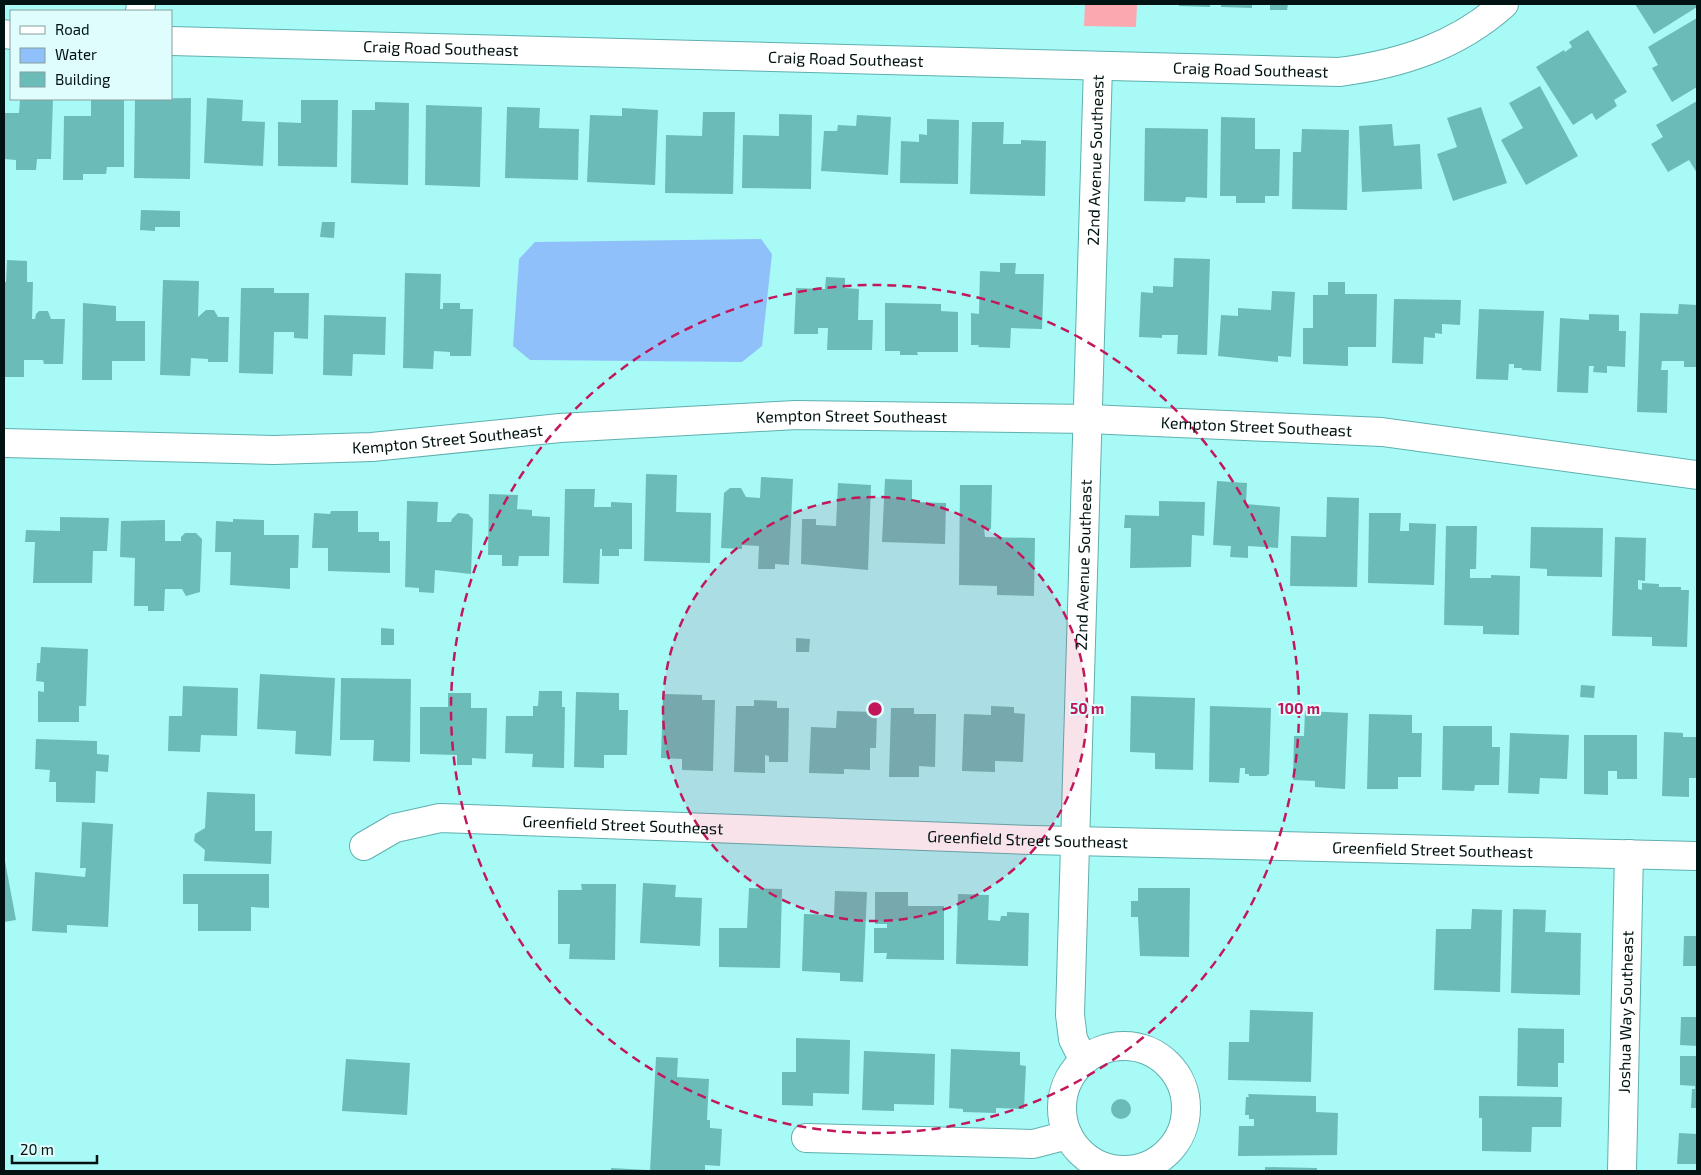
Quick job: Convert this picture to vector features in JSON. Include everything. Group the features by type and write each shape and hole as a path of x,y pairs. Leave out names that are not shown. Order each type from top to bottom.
{"street":[{"name":"Craig Road Southeast","path":"172,41 1339,72 1379,67 1418,56 1455,39 1490,16 1504,4"},
{"name":"22nd Avenue Southeast","path":"1084,1061 1073,1039 1070,1016 1098,66"},
{"name":"Kempton Street Southeast","path":"4,443 274,450 372,447 560,428 796,415 1089,419 1382,432 1697,475"},
{"name":"Greenfield Street Southeast","path":"364,846 395,828 440,818 1074,840 1697,856"},
{"name":"Joshua Way Southeast","path":"1622,1171 1629,854"},
{"path":"1130,1046 1145,1050 1159,1057 1172,1068 1180,1081 1185,1097 1186,1113 1183,1129 1165,1163 1120,1170 1104,1167 1089,1159 1077,1149 1068,1135 1064,1120 1063,1103 1066,1088 1073,1073 1084,1061 1098,1052 1113,1047 1130,1046"},
{"path":"806,1138 1033,1144 1068,1135"}],"shaded area":[{"path":"1085,4 1137,4 1136,27 1084,26"}],"water":[{"path":"761,239 772,254 762,346 742,362 530,360 513,346 519,259 535,242"}],"building":[{"path":"1179,4 1210,4 1210,7 1179,6"},
{"path":"1221,4 1252,4 1252,8 1221,7"},
{"path":"1270,4 1288,4 1287,10 1270,10"},
{"path":"1635,4 1697,4 1697,7 1654,34"},
{"path":"1697,18 1697,87 1672,102 1652,68 1658,65 1648,47"},
{"path":"1588,30 1627,92 1614,100 1617,106 1596,120 1592,113 1573,125 1536,67 1564,50 1565,52 1572,47 1569,42"},
{"path":"1540,86 1578,156 1526,185 1501,140 1523,128 1509,103"},
{"path":"172,98 191,98 190,179 134,178 135,100 172,100"},
{"path":"207,98 243,100 242,121 265,122 263,166 204,163"},
{"path":"20,100 53,100 51,159 37,159 36,170 16,170 16,160 4,159 4,113 19,113"},
{"path":"91,100 124,100 124,167 107,167 106,174 83,174 83,180 63,180 64,116 91,116"},
{"path":"301,100 338,100 337,167 278,166 278,122 301,123"},
{"path":"1697,101 1697,173 1689,160 1668,172 1651,144 1663,137 1656,125"},
{"path":"375,102 409,103 408,185 351,183 352,110 375,110"},
{"path":"426,105 482,107 480,187 425,185"},
{"path":"507,107 540,108 539,128 579,129 578,180 505,178"},
{"path":"1481,107 1507,183 1453,201 1437,154 1457,147 1447,118"},
{"path":"622,108 658,110 655,185 587,182 590,115 622,116"},
{"path":"703,112 735,112 733,194 665,193 666,135 702,136"},
{"path":"779,114 812,115 811,189 742,188 743,135 779,136"},
{"path":"857,115 891,117 888,175 821,171 824,131 837,131 838,125 856,126"},
{"path":"1221,117 1255,118 1255,149 1280,149 1279,196 1265,196 1265,203 1236,203 1236,196 1220,196"},
{"path":"927,119 959,120 958,184 900,183 901,141 919,142 919,134 927,135"},
{"path":"972,122 1004,122 1003,144 1021,144 1021,140 1046,141 1045,196 970,194"},
{"path":"1392,124 1394,146 1420,144 1422,189 1362,192 1359,126"},
{"path":"1145,128 1208,129 1207,198 1186,197 1185,202 1144,201"},
{"path":"1302,129 1349,130 1347,210 1292,209 1293,152 1301,152"},
{"path":"141,210 180,211 180,227 155,227 155,231 140,230"},
{"path":"322,222 335,222 334,238 320,237"},
{"path":"1174,258 1210,259 1207,355 1177,354 1178,335 1162,335 1162,338 1139,337 1141,292 1153,293 1153,286 1173,287"},
{"path":"7,260 27,261 27,282 33,282 32,319 35,319 39,311 48,311 51,319 65,319 63,364 44,364 43,360 24,360 24,377 4,377 4,282 6,282"},
{"path":"1000,263 1016,263 1015,274 1044,274 1042,329 1011,328 1010,348 971,345 971,313 979,314 980,271 1000,272"},
{"path":"405,273 441,274 440,309 443,309 443,303 460,303 460,309 473,309 471,356 450,356 450,352 434,351 433,369 403,368"},
{"path":"826,277 845,278 845,288 859,289 858,320 873,320 872,350 827,350 828,328 818,328 818,334 794,334 796,288 825,289"},
{"path":"163,280 199,281 198,317 206,310 214,310 218,317 229,317 228,362 208,362 208,359 191,358 190,376 160,375"},
{"path":"1328,282 1345,282 1345,294 1377,294 1376,347 1348,347 1348,366 1303,364 1303,328 1313,328 1313,295 1328,295"},
{"path":"241,288 274,288 274,293 309,293 308,339 294,338 294,332 274,332 273,374 239,373"},
{"path":"1272,291 1295,292 1291,357 1278,356 1278,362 1218,356 1221,315 1238,316 1238,308 1271,310"},
{"path":"1394,299 1461,300 1460,325 1442,324 1442,334 1435,333 1435,338 1424,337 1423,364 1392,363"},
{"path":"83,303 116,306 116,321 145,321 145,361 112,361 112,380 82,380"},
{"path":"885,303 941,304 941,311 958,312 958,352 917,352 918,355 900,355 900,351 885,351"},
{"path":"1679,304 1697,305 1697,367 1684,367 1684,361 1662,361 1661,370 1668,370 1667,413 1637,412 1640,313 1678,314"},
{"path":"1479,309 1544,311 1541,371 1522,370 1522,368 1514,368 1514,364 1509,364 1508,380 1476,379"},
{"path":"1589,314 1619,315 1619,331 1626,331 1625,367 1607,366 1607,373 1593,372 1594,366 1589,366 1588,393 1557,392 1560,318 1589,320"},
{"path":"324,315 386,317 385,355 353,354 352,376 323,375"},
{"path":"646,474 677,475 676,512 711,513 710,563 644,561"},
{"path":"761,477 793,479 789,565 775,564 775,569 758,569 759,546 742,545 742,549 721,548 724,493 730,488 741,488 746,497 760,498"},
{"path":"885,479 912,480 912,502 946,503 945,544 882,542"},
{"path":"1217,481 1247,483 1246,504 1280,507 1278,548 1248,546 1248,558 1230,557 1231,546 1213,545"},
{"path":"838,483 871,485 868,570 801,564 802,519 816,519 816,525 836,526"},
{"path":"960,485 992,485 991,529 984,529 985,537 1035,538 1034,596 997,595 997,586 959,585"},
{"path":"565,489 595,489 594,507 611,507 611,502 632,503 632,549 619,549 619,556 602,556 602,549 600,549 599,584 563,583"},
{"path":"489,494 518,495 517,509 532,510 532,516 550,517 549,556 519,556 518,566 502,566 502,555 488,555"},
{"path":"1327,497 1359,498 1357,587 1290,586 1291,536 1326,537"},
{"path":"407,501 438,502 437,522 451,522 458,513 468,514 473,519 471,574 435,570 434,593 419,592 419,588 405,587"},
{"path":"1159,501 1205,502 1204,536 1192,535 1191,567 1130,568 1131,528 1124,528 1125,515 1159,516"},
{"path":"331,511 358,511 358,532 379,532 379,541 390,541 390,573 328,571 328,548 312,548 314,513 330,514"},
{"path":"1369,513 1401,513 1400,531 1409,531 1409,523 1436,524 1434,585 1368,583"},
{"path":"60,517 109,518 107,551 93,551 92,583 33,583 35,542 25,542 26,530 60,531"},
{"path":"233,519 264,520 264,535 299,535 298,568 290,568 290,589 230,585 231,552 215,552 216,521 233,522"},
{"path":"165,520 165,541 181,541 181,537 185,533 196,533 202,539 200,592 186,596 182,589 165,589 164,611 148,611 148,606 134,606 135,558 120,557 121,521"},
{"path":"1446,526 1477,526 1476,569 1470,569 1470,578 1491,578 1491,575 1520,576 1519,635 1483,634 1483,626 1444,625"},
{"path":"1531,527 1603,528 1602,577 1547,576 1547,569 1530,568"},
{"path":"1615,537 1646,538 1645,581 1638,580 1638,589 1642,590 1642,583 1659,584 1659,587 1681,587 1681,590 1689,590 1687,647 1652,646 1652,637 1612,636"},
{"path":"381,628 394,629 394,645 381,645"},
{"path":"796,638 810,639 809,652 796,652"},
{"path":"41,647 88,649 86,706 79,706 79,722 38,722 38,691 44,692 44,682 36,681 37,663 40,663"},
{"path":"260,674 335,678 331,756 295,754 296,731 257,729"},
{"path":"341,678 411,679 410,762 373,761 374,740 340,740"},
{"path":"1581,685 1595,686 1594,698 1580,697"},
{"path":"183,686 238,688 237,736 201,735 200,752 168,751 169,716 182,716"},
{"path":"539,691 562,691 562,707 565,707 564,768 532,767 533,754 505,753 506,716 533,716 533,706 538,706"},
{"path":"576,692 619,693 619,710 628,710 627,755 604,755 604,768 574,767"},
{"path":"448,693 471,693 471,708 487,708 486,759 472,758 472,765 457,765 457,755 420,754 420,707 448,707"},
{"path":"663,694 702,695 702,700 715,700 713,771 682,770 682,759 661,758"},
{"path":"1131,696 1195,698 1193,770 1155,769 1155,753 1130,752"},
{"path":"754,700 777,701 777,708 789,708 788,762 769,762 769,756 765,755 765,773 734,772 736,706 754,706"},
{"path":"991,706 1014,707 1014,713 1025,714 1023,762 995,761 995,772 962,771 964,714 991,715"},
{"path":"1210,706 1271,708 1269,774 1266,776 1249,776 1249,774 1245,774 1245,768 1240,768 1239,783 1209,782"},
{"path":"891,708 914,708 914,714 936,714 935,767 919,766 919,777 889,777"},
{"path":"837,711 877,712 876,748 870,748 870,770 844,769 844,774 809,773 811,727 836,728"},
{"path":"1305,711 1348,713 1345,789 1315,787 1315,781 1293,780 1294,736 1304,736"},
{"path":"1369,714 1412,715 1412,733 1422,733 1421,777 1398,777 1398,789 1367,789"},
{"path":"1443,726 1492,726 1492,747 1500,747 1499,785 1475,785 1474,791 1442,790"},
{"path":"1664,732 1683,733 1683,737 1697,737 1697,778 1689,778 1689,797 1662,796"},
{"path":"1510,733 1569,735 1567,779 1540,778 1539,794 1508,793"},
{"path":"1584,735 1637,735 1637,779 1617,779 1617,771 1608,771 1608,795 1584,794"},
{"path":"36,739 97,741 97,754 109,755 108,772 96,771 95,803 56,802 56,782 49,782 50,770 35,769"},
{"path":"207,792 255,794 255,831 272,831 271,864 204,861 205,850 194,841 195,834 205,828"},
{"path":"82,822 113,824 108,927 67,925 67,933 32,931 35,872 85,877 86,868 80,868"},
{"path":"4,856 16,920 4,922"},
{"path":"183,874 269,874 269,908 251,907 251,931 198,931 198,904 183,904"},
{"path":"643,883 676,885 675,897 702,898 700,946 640,943"},
{"path":"581,884 616,884 615,960 569,959 570,944 558,944 558,890 582,890"},
{"path":"749,888 782,889 780,968 719,967 719,928 747,928"},
{"path":"1138,888 1190,888 1189,957 1140,956 1138,917 1131,917 1131,901 1138,901"},
{"path":"835,891 867,892 863,982 840,981 840,973 802,971 804,914 834,915"},
{"path":"875,892 908,892 908,906 944,906 944,960 886,959 887,953 874,953 874,928 887,928 887,924 875,924"},
{"path":"958,894 989,895 988,920 1000,921 1001,916 1007,916 1007,912 1029,913 1028,966 956,964"},
{"path":"1472,909 1502,910 1500,992 1434,990 1436,929 1471,929"},
{"path":"1513,909 1546,910 1545,932 1581,933 1580,995 1511,993"},
{"path":"1684,936 1697,936 1697,966 1683,966"},
{"path":"1250,1010 1313,1012 1311,1082 1228,1080 1229,1042 1249,1042"},
{"path":"1681,1017 1697,1017 1697,1046 1680,1045"},
{"path":"1518,1028 1564,1029 1564,1063 1558,1063 1558,1087 1517,1086"},
{"path":"796,1038 850,1040 849,1094 813,1093 813,1106 782,1105 782,1072 796,1072"},
{"path":"951,1049 1020,1052 1020,1065 1026,1066 1024,1109 996,1108 996,1113 963,1112 963,1109 949,1108"},
{"path":"864,1051 935,1054 934,1105 894,1104 894,1111 862,1110"},
{"path":"1680,1056 1697,1056 1697,1108 1691,1108 1692,1089 1695,1089 1695,1086 1680,1085"},
{"path":"656,1057 678,1058 677,1077 709,1079 707,1120 710,1120 710,1128 722,1129 720,1166 705,1165 705,1171 650,1171"},
{"path":"346,1059 410,1063 407,1115 342,1111"},
{"path":"1248,1094 1316,1096 1316,1112 1338,1113 1337,1155 1238,1156 1239,1126 1254,1126 1254,1119 1249,1119 1249,1115 1245,1115 1246,1097 1249,1097"},
{"path":"1479,1096 1562,1097 1561,1127 1532,1127 1531,1152 1482,1151 1482,1118 1479,1118"},
{"path":"1121,1099 1128,1102 1131,1109 1128,1116 1121,1119 1114,1116 1111,1109 1114,1102"},
{"path":"1679,1133 1697,1134 1697,1164 1677,1164"},
{"path":"1265,1167 1317,1168 1317,1171 1265,1171"},
{"path":"611,1168 648,1170 648,1171 611,1171"}]}
